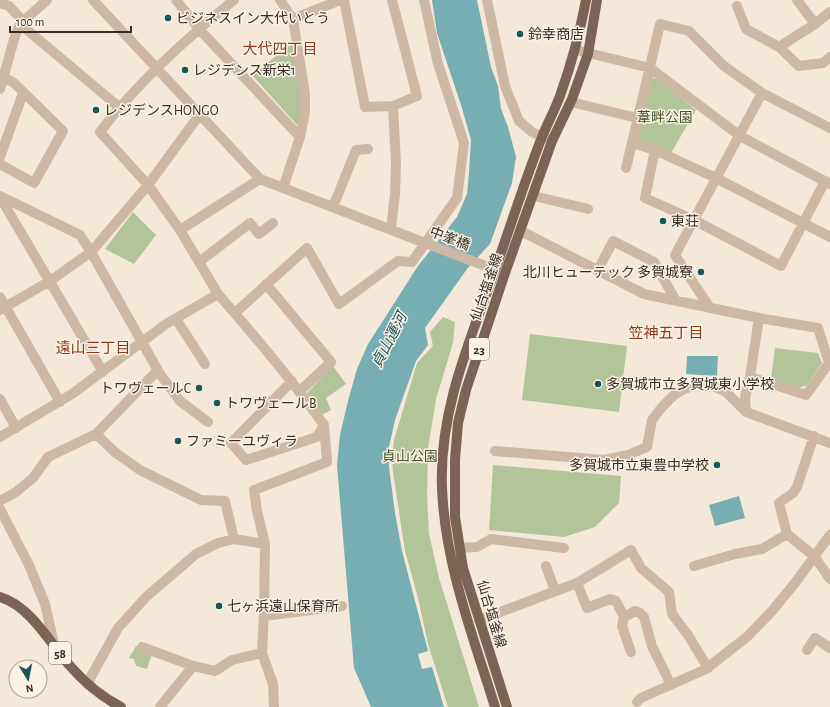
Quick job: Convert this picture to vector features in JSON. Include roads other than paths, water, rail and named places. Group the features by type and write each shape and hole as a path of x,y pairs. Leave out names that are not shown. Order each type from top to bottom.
{"main road":[{"name":"仙台塩釜線","path":"507,707 463,568 455,517 454,460 458,423 500,272 542,136 561,95 576,50 586,0"},
{"name":"仙台塩釜線","path":"495,707 451,561 444,519 442,486 446,432 452,396 464,354 500,272 521,231 552,141 571,102 588,54 597,0"},
{"name":"58","path":"0,597 14,604 37,624 70,666 87,684 115,706"}],"street":[{"path":"0,89 11,50 21,23 47,0"},
{"path":"92,0 260,179 180,230"},
{"path":"176,0 199,29 300,137"},
{"path":"234,0 199,29 157,68 120,107 100,132 148,185 180,230 218,294 292,381 324,425 327,462 254,490 257,511 265,544 262,653 273,684 274,707"},
{"path":"280,0 293,19 305,94 305,112 300,137 283,188"},
{"path":"293,19 340,0"},
{"path":"344,0 365,107 392,106 417,96 392,0"},
{"path":"235,313 307,248 339,304 398,261 412,262 458,198 464,143 438,64 424,0"},
{"path":"487,0 506,86 519,121 532,132 552,141"},
{"path":"797,0 815,24"},
{"path":"0,3 9,6 21,23 120,107"},
{"path":"737,6 746,29 779,47 799,66 823,62 830,57"},
{"path":"779,47 815,24 830,12"},
{"path":"626,168 660,24 689,31 724,66 762,93 830,128"},
{"path":"0,56 11,50"},
{"path":"576,50 650,68 740,136 828,182 803,223 781,266 694,220 646,198 655,150"},
{"path":"0,164 34,183 63,131 14,83 4,77"},
{"path":"0,157 23,93"},
{"path":"710,308 675,255 762,93"},
{"path":"571,102 637,118"},
{"path":"391,229 395,194 396,164 392,106"},
{"path":"3,308 50,281 92,252 148,185 200,114"},
{"path":"632,143 655,150 716,178 830,237"},
{"path":"333,207 356,150 368,149"},
{"name":"中峯橋","path":"260,179 500,272"},
{"path":"0,196 80,235 92,252 158,370 180,400 208,422"},
{"path":"0,196 103,372"},
{"path":"534,196 588,209"},
{"path":"199,262 250,223 259,234 273,223"},
{"path":"521,231 644,294 676,302 818,328 829,364 806,395 750,377"},
{"path":"598,270 613,242 654,262 676,302"},
{"path":"266,284 331,362 300,391"},
{"path":"0,437 60,402 176,318 218,294"},
{"path":"0,297 3,308 60,402"},
{"path":"176,318 205,364"},
{"path":"746,412 745,397 750,377 759,318"},
{"path":"0,502 16,492 33,478 48,457 96,434 158,370"},
{"path":"292,381 230,443 246,460 317,437 324,425"},
{"path":"495,451 604,460 628,455 647,447 652,420 662,407 674,395 684,389 697,385 715,387 726,392 746,412 830,443"},
{"path":"0,399 16,428"},
{"path":"96,434 116,454 140,470 201,500 225,501 234,539"},
{"path":"814,436 797,487 793,492 778,503 787,534 814,556 830,579"},
{"path":"0,509 29,564 44,604 54,644"},
{"path":"694,566 735,554 762,549 787,534"},
{"path":"637,702 641,698 708,668 748,636 795,583 830,535"},
{"path":"87,684 118,628 146,597 196,554 218,543 234,539 265,544"},
{"path":"460,548 477,548 491,539 564,548"},
{"path":"479,620 576,583 631,550 641,568 669,592 672,614 688,634 708,668"},
{"path":"546,566 555,591"},
{"path":"576,583 588,608 610,599 616,601 624,617"},
{"path":"264,616 342,606"},
{"path":"631,652 622,626 624,617 628,613 635,611 644,617 652,646 671,685"},
{"path":"808,650 815,638 830,648"},
{"path":"142,647 193,666 215,671 232,660 262,653"},
{"path":"160,707 193,666"}],"water":[{"name":"貞山運河","path":"432,0 477,0 491,67 498,86 501,109 508,127 516,157 512,183 490,244 467,269 425,328 428,345 416,361 395,420 389,447 389,467 402,551 428,651 418,654 422,669 432,667 444,707 371,707 354,668 337,465 340,435 348,401 357,369 368,344 418,266 457,217 467,194 471,140 437,33"},
{"path":"687,356 718,356 717,376 686,374"},
{"path":"739,496 745,518 715,526 709,505"}],"place":[{"name":"ビジネスイン大代いとう","path":"168,18"},
{"name":"鈴幸商店","path":"520,34"},
{"name":"レジデンス新栄1","path":"185,70"},
{"name":"レジデンスHONGO","path":"96,110"},
{"name":"東荘","path":"663,221"},
{"name":"北川ヒューテック 多賀城寮","path":"701,272"},
{"name":"多賀城市立多賀城東小学校","path":"598,384"},
{"name":"トワヴェールC","path":"199,388"},
{"name":"トワヴェールB","path":"217,403"},
{"name":"ファミーユヴィラ","path":"178,441"},
{"name":"多賀城市立東豊中学校","path":"717,465"},
{"name":"七ヶ浜遠山保育所","path":"219,606"}],"district":[{"name":"大代四丁目","path":"280,49"},
{"name":"笠神五丁目","path":"666,333"},
{"name":"遠山三丁目","path":"93,348"}],"park label":[{"name":"葦畔公園","path":"665,117"},
{"name":"貞山公園","path":"410,456"}]}
